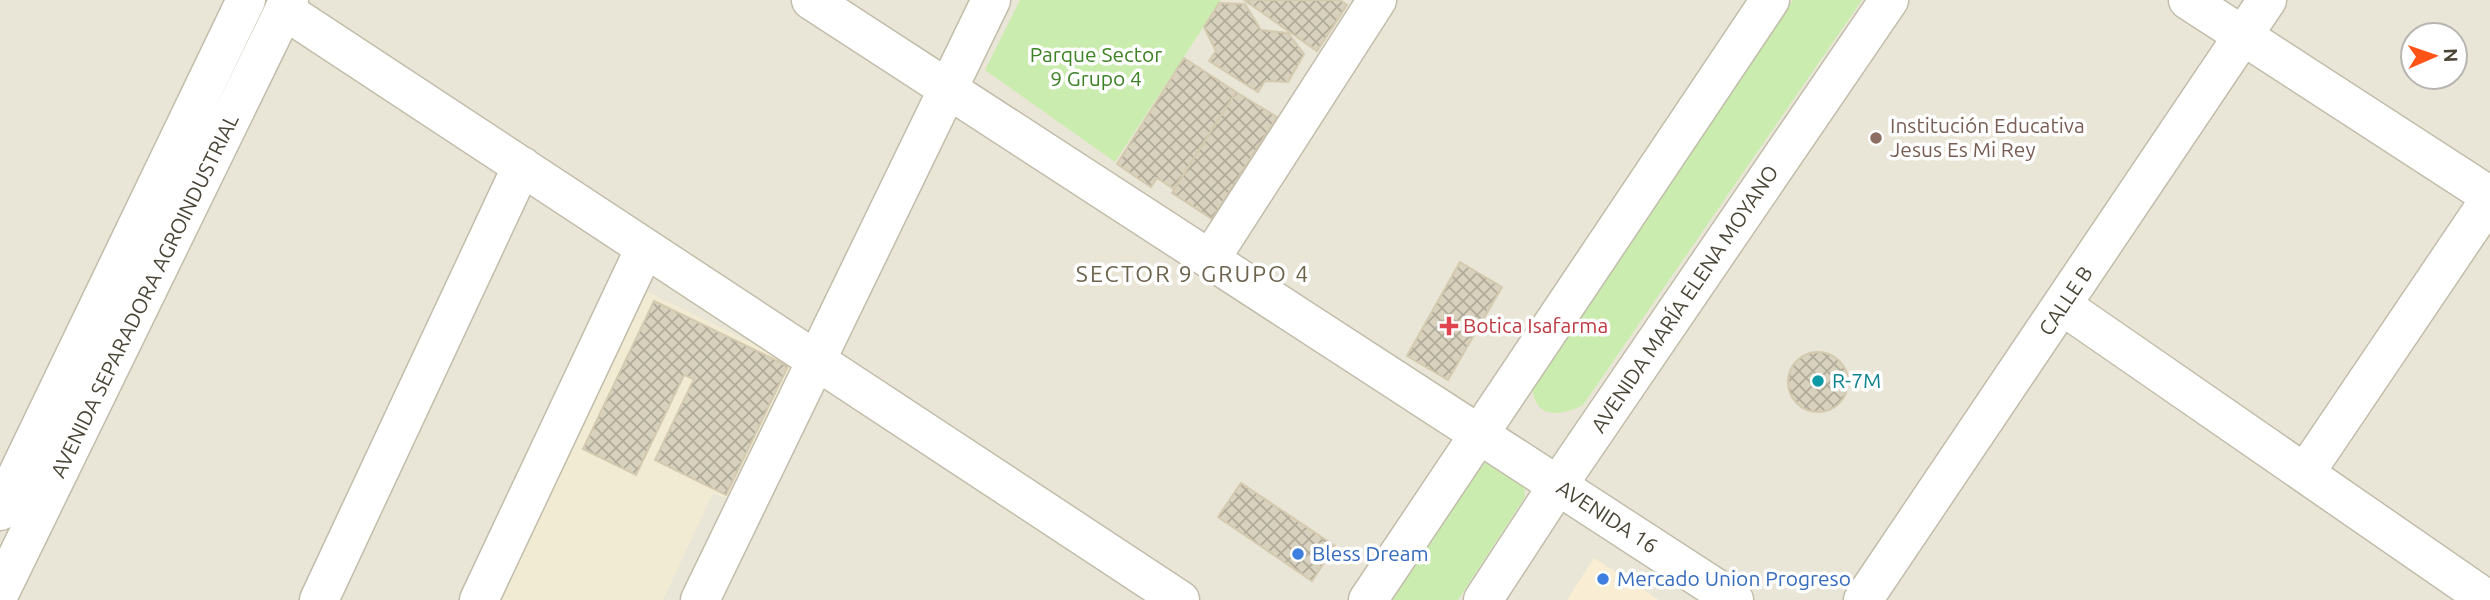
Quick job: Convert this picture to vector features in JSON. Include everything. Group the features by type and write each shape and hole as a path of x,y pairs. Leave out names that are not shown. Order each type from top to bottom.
{"street":[{"name":"AVENIDA SEPARADORA AGROINDUSTRIAL","path":"0,511 246,0"},
{"name":"AVENIDA 16","path":"811,0 1734,600"},
{"path":"700,600 991,0"},
{"path":"1211,258 1377,0"},
{"path":"1368,600 1770,0"},
{"name":"AVENIDA MARÍA ELENA MOYANO","path":"1483,600 1558,485 1889,0"},
{"path":"2188,0 2490,198 2305,473"},
{"name":"CALLE B","path":"1863,600 2267,0"},
{"name":"AVENIDA SEPARADORA AGROINDUSTRIAL","path":"0,592 287,5"},
{"path":"287,5 645,248 1180,600"},
{"path":"319,600 522,166"},
{"path":"478,600 645,248"},
{"path":"2063,306 2488,600"}],"shaded area":[{"path":"0,0 2490,0 2490,600 0,600"},
{"path":"646,291 795,364 725,498 713,493 663,600 498,600"},
{"name":"Mercado Union Progreso","path":"1594,558 1659,600 1567,600"}],"green space":[{"name":"Parque Sector 9 Grupo 4","path":"1020,0 1221,0 1115,162 985,70"},
{"path":"1793,0 1862,0 1583,405 1558,413 1541,408 1533,393 1536,367"},
{"path":"1487,456 1524,483 1525,497 1458,600 1384,600"}],"building":[{"path":"1244,0 1340,0 1347,5 1317,51"},
{"path":"1219,3 1245,4 1261,30 1288,33 1304,54 1288,82 1265,81 1258,92 1209,61 1216,51 1204,27"},
{"path":"1184,58 1236,92 1174,189 1157,178 1151,187 1117,164"},
{"path":"1236,92 1277,117 1212,219 1172,193"},
{"path":"1460,262 1502,287 1448,380 1407,356"},
{"path":"654,301 788,366 726,495 655,460 694,379 684,375 636,475 583,449"},
{"name":"R-7M","path":"1812,352 1824,352 1843,365 1848,382 1846,394 1835,407 1824,412 1812,412 1793,399 1788,388 1788,376 1801,357"},
{"path":"1241,483 1335,546 1312,581 1218,517"}],"place":[{"name":"Institución Educativa Jesus Es Mi Rey","path":"1876,138"},
{"name":"Botica Isafarma","path":"1449,326"},
{"name":"R-7M","path":"1818,381"},
{"name":"Bless Dream","path":"1298,554"},
{"name":"Mercado Union Progreso","path":"1603,579"}],"district":[{"name":"SECTOR 9 GRUPO 4","path":"1193,274"}]}
